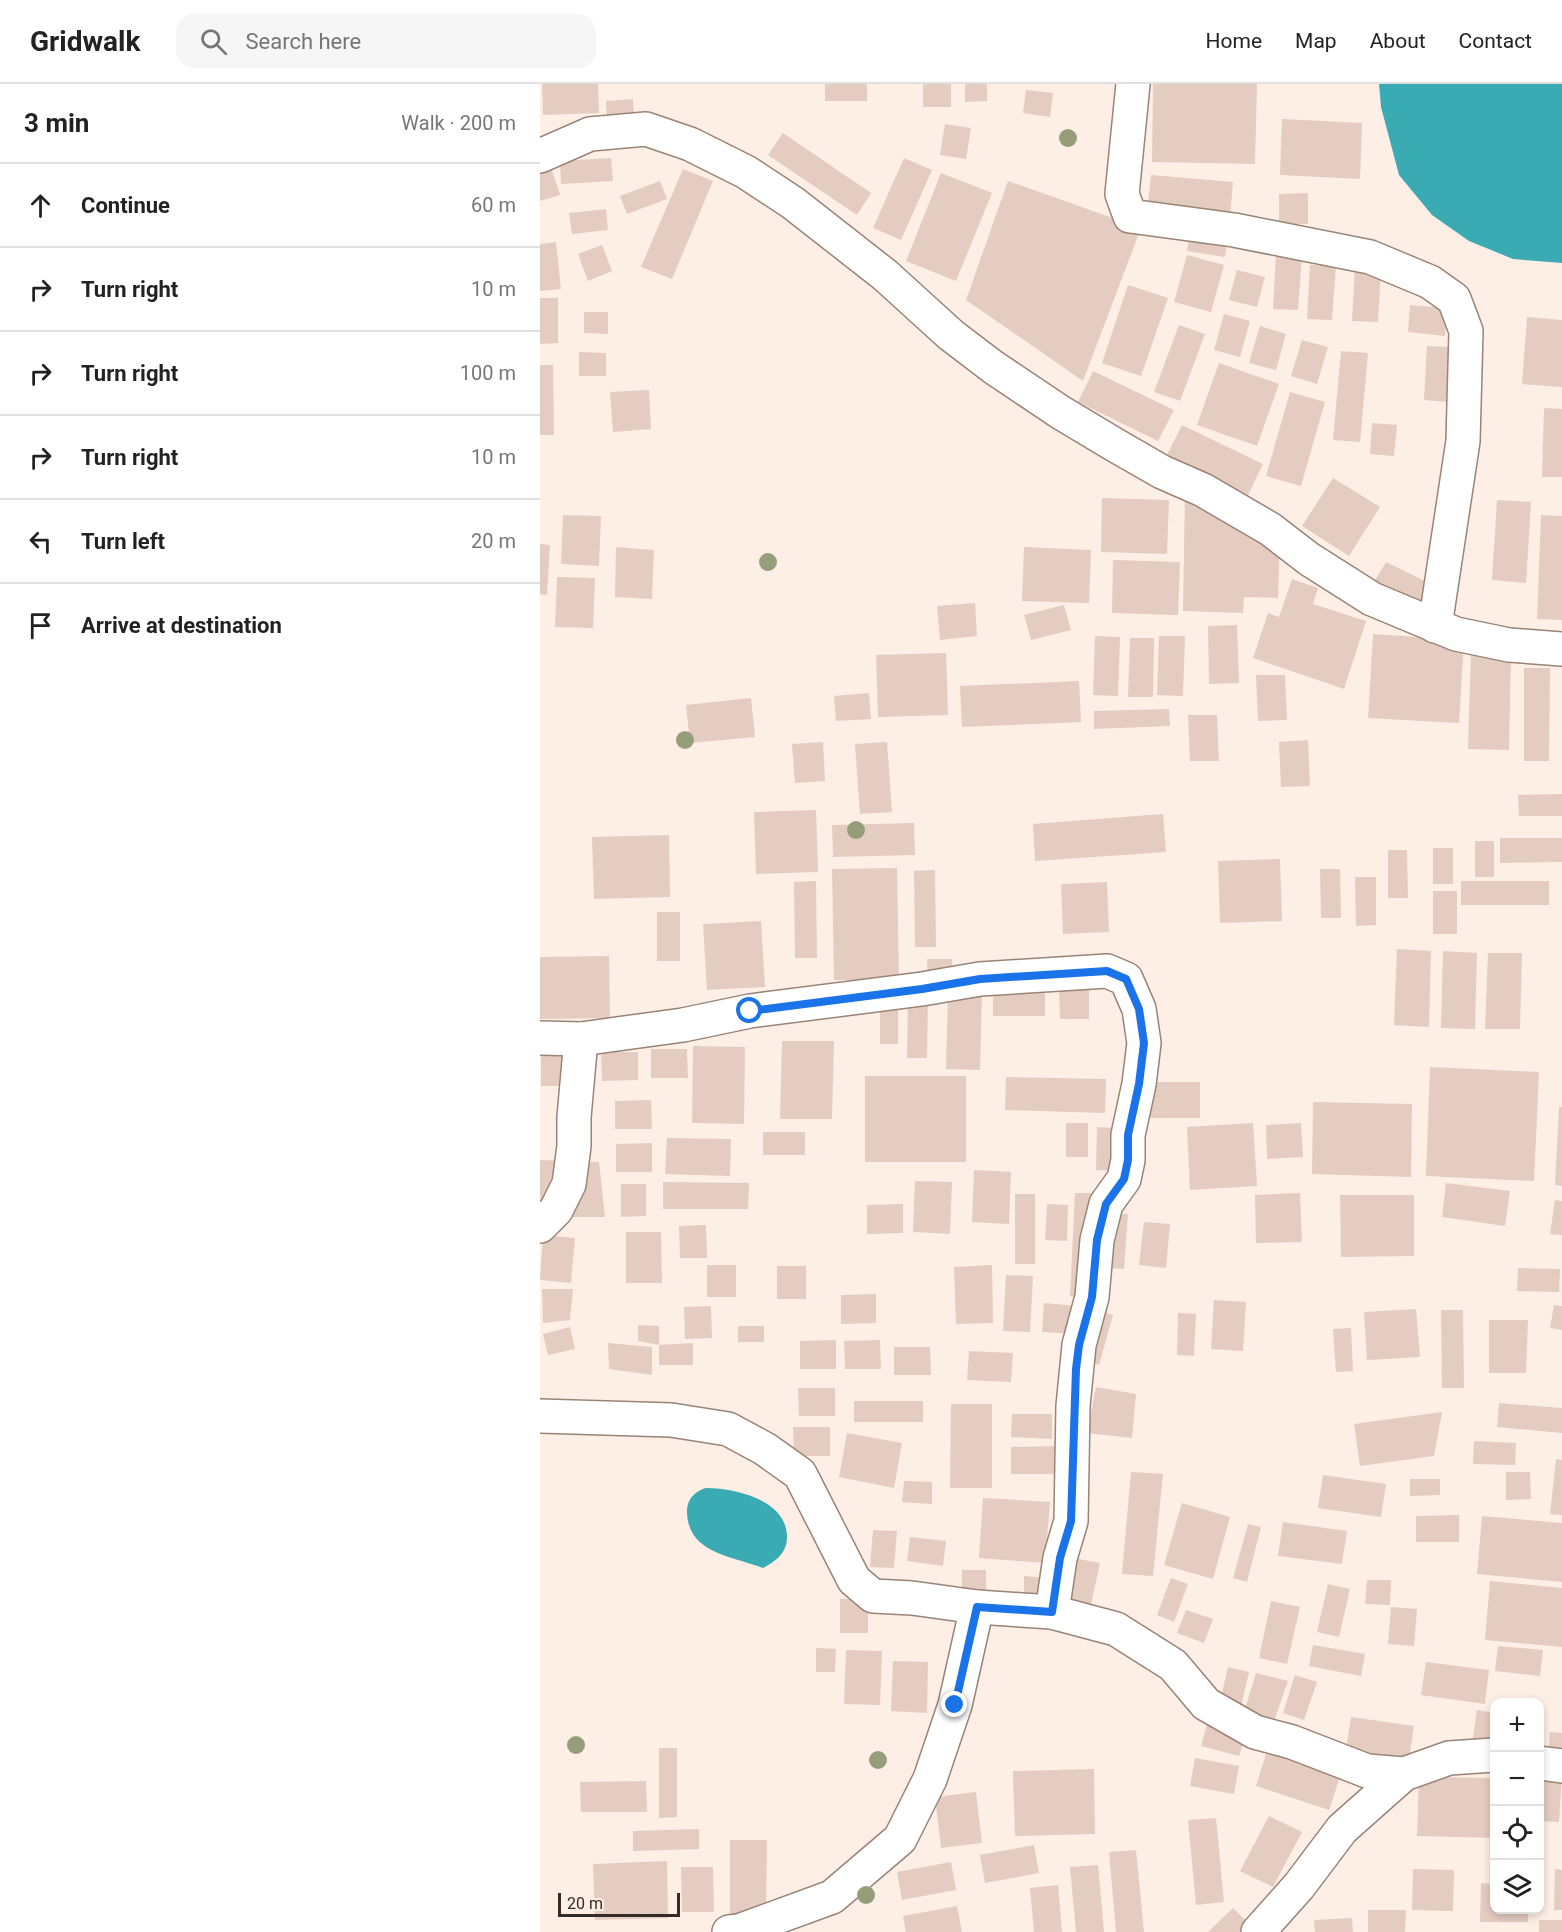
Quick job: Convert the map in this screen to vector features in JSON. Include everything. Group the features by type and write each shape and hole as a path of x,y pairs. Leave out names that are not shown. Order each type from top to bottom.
{"street":[{"path":"1133,84 1122,194 1130,216 1234,230 1370,257 1430,282 1454,299 1466,331 1463,441 1435,626"},
{"path":"540,156 590,134 646,129 690,144 746,172 793,203 885,275 951,335 984,361 1060,412 1162,472 1203,490 1270,529 1309,559 1372,599 1456,634 1509,645 1562,649"},
{"path":"540,1038 580,1039 683,1025 750,1011 922,989 980,979 1107,971 1126,979 1139,1009 1144,1043 1143,1054 1128,1135 1128,1160 1124,1179 1106,1204 1097,1240 1092,1297 1079,1345 1073,1406 1071,1521 1060,1558 1052,1612"},
{"path":"540,1226 556,1210 569,1184 574,1146 580,1039"},
{"path":"540,1416 671,1420 728,1428 765,1449 800,1474 854,1580 873,1596 1052,1612 1116,1629 1173,1665 1206,1704 1255,1732 1292,1742 1367,1771 1404,1774"},
{"path":"729,1932 739,1931 832,1897 900,1839 930,1779 955,1705 977,1607"},
{"path":"1258,1932 1299,1886 1342,1829 1404,1774 1449,1758 1490,1755"},
{"path":"1544,1764 1562,1766"}],"water":[{"path":"1379,84 1562,84 1562,263 1513,259 1469,241 1432,215 1399,175 1381,107"},
{"path":"706,1488 731,1490 769,1505 785,1524 787,1543 780,1556 763,1568 713,1551 694,1536 689,1525 688,1503 698,1491"}],"building":[{"path":"542,84 598,84 599,113 543,115"},
{"path":"825,84 867,84 867,101 825,101"},
{"path":"923,84 951,84 951,107 923,107"},
{"path":"965,84 987,84 987,101 965,102"},
{"path":"1153,84 1257,84 1255,164 1152,162"},
{"path":"1026,90 1053,93 1050,117 1023,113"},
{"path":"633,99 634,117 607,119 606,101"},
{"path":"1282,119 1362,123 1360,179 1280,175"},
{"path":"945,124 971,128 966,159 940,155"},
{"path":"783,133 871,193 857,215 768,155"},
{"path":"611,158 613,181 561,184 560,161"},
{"path":"904,158 932,170 901,240 873,228"},
{"path":"550,164 560,195 540,201 540,168"},
{"path":"683,169 713,181 672,279 641,267"},
{"path":"941,173 992,193 956,281 906,261"},
{"path":"1151,175 1233,182 1230,219 1147,211"},
{"path":"660,181 667,199 627,214 620,196"},
{"path":"1008,181 1141,228 1083,381 966,300"},
{"path":"1308,193 1308,224 1279,224 1279,194"},
{"path":"606,209 608,230 572,234 569,213"},
{"path":"1191,228 1228,234 1225,257 1187,251"},
{"path":"556,242 561,289 540,291 540,244"},
{"path":"602,245 612,271 588,281 578,254"},
{"path":"1276,254 1302,256 1298,310 1273,309"},
{"path":"1187,255 1224,265 1211,312 1174,302"},
{"path":"1310,265 1336,266 1332,320 1307,319"},
{"path":"1355,266 1381,268 1378,322 1352,321"},
{"path":"1237,270 1265,277 1257,307 1229,300"},
{"path":"1128,285 1168,298 1141,376 1102,363"},
{"path":"540,298 558,298 558,343 540,344"},
{"path":"1410,305 1447,308 1445,336 1408,332"},
{"path":"584,312 608,312 608,334 584,333"},
{"path":"1224,314 1250,321 1240,357 1214,350"},
{"path":"1527,317 1562,320 1562,387 1522,384"},
{"path":"1179,325 1205,334 1180,401 1154,392"},
{"path":"1260,326 1286,334 1276,370 1249,363"},
{"path":"1302,340 1328,347 1317,384 1291,376"},
{"path":"1427,346 1453,347 1449,402 1424,400"},
{"path":"1341,351 1368,353 1360,442 1333,440"},
{"path":"579,352 606,353 606,376 579,376"},
{"path":"1219,363 1279,384 1257,446 1197,425"},
{"path":"540,365 553,365 554,435 540,435"},
{"path":"1093,371 1174,410 1158,441 1078,402"},
{"path":"649,390 651,429 613,432 610,392"},
{"path":"1290,392 1325,402 1301,486 1266,476"},
{"path":"1544,408 1562,409 1562,477 1542,477"},
{"path":"1372,423 1397,425 1394,456 1370,454"},
{"path":"1182,425 1263,464 1248,495 1167,455"},
{"path":"1333,478 1380,507 1349,556 1302,526"},
{"path":"1185,493 1280,541 1278,598 1244,597 1243,613 1183,611"},
{"path":"1102,498 1169,500 1167,554 1101,552"},
{"path":"1497,500 1531,502 1526,583 1492,580"},
{"path":"563,515 601,516 599,566 561,564"},
{"path":"1541,515 1562,516 1562,620 1537,619"},
{"path":"540,544 550,545 547,595 540,594"},
{"path":"616,547 654,550 652,599 615,597"},
{"path":"1024,547 1091,550 1089,603 1022,601"},
{"path":"1113,560 1180,562 1178,615 1112,613"},
{"path":"1386,562 1429,583 1417,607 1373,584"},
{"path":"557,577 595,578 593,628 555,627"},
{"path":"1292,579 1318,588 1313,604 1366,621 1344,689 1253,658 1268,613 1279,617"},
{"path":"975,603 977,636 940,640 937,606"},
{"path":"1064,605 1071,630 1031,640 1024,615"},
{"path":"1237,625 1239,683 1209,684 1208,626"},
{"path":"1373,634 1464,640 1459,723 1368,718"},
{"path":"1095,636 1120,637 1118,696 1093,695"},
{"path":"1159,636 1185,636 1183,696 1157,695"},
{"path":"1130,638 1154,638 1153,697 1128,697"},
{"path":"1471,652 1511,652 1509,750 1468,749"},
{"path":"946,653 948,715 878,717 876,655"},
{"path":"1524,668 1550,668 1549,761 1524,761"},
{"path":"1256,675 1285,675 1287,720 1258,721"},
{"path":"1079,681 1081,722 962,727 960,686"},
{"path":"869,693 871,719 836,721 834,696"},
{"path":"751,698 755,737 690,743 686,705"},
{"path":"1169,709 1170,726 1094,729 1094,711"},
{"path":"1188,715 1217,715 1219,761 1190,761"},
{"path":"1308,740 1310,786 1281,787 1279,742"},
{"path":"823,742 825,781 795,783 792,744"},
{"path":"887,742 892,812 860,814 855,744"},
{"path":"1562,794 1562,816 1519,816 1518,795"},
{"path":"816,810 818,872 756,874 754,812"},
{"path":"1163,814 1166,852 1035,861 1033,824"},
{"path":"914,823 915,855 833,857 832,825"},
{"path":"669,835 670,897 594,899 592,837"},
{"path":"1500,838 1562,838 1562,862 1500,863"},
{"path":"1475,841 1494,841 1494,877 1475,877"},
{"path":"1433,848 1453,848 1453,884 1433,884"},
{"path":"1388,850 1407,850 1408,898 1388,898"},
{"path":"1280,859 1282,921 1220,923 1218,861"},
{"path":"897,868 899,980 834,980 832,869"},
{"path":"1320,869 1340,869 1341,918 1321,918"},
{"path":"935,870 936,947 915,947 914,871"},
{"path":"1355,877 1376,877 1376,925 1356,926"},
{"path":"816,881 817,958 795,958 794,882"},
{"path":"1461,881 1549,881 1549,905 1461,905"},
{"path":"1107,882 1109,932 1063,934 1061,884"},
{"path":"1433,891 1457,891 1457,934 1433,934"},
{"path":"657,912 680,912 680,961 657,961"},
{"path":"761,921 765,987 707,990 703,924"},
{"path":"1397,949 1431,951 1429,1027 1394,1025"},
{"path":"1443,951 1477,953 1475,1029 1441,1028"},
{"path":"1488,953 1522,953 1520,1029 1485,1029"},
{"path":"609,956 610,1018 540,1019 540,957"},
{"path":"927,959 952,959 953,976 928,978"},
{"path":"993,983 1045,983 1045,1016 993,1016"},
{"path":"1059,986 1089,986 1089,1019 1060,1019"},
{"path":"948,993 982,994 980,1070 946,1069"},
{"path":"908,998 928,998 927,1058 907,1058"},
{"path":"880,1003 898,1003 898,1044 880,1044"},
{"path":"782,1041 834,1041 832,1119 780,1119"},
{"path":"693,1046 745,1047 744,1124 692,1123"},
{"path":"541,1049 573,1049 573,1086 541,1086"},
{"path":"651,1049 687,1049 688,1078 651,1078"},
{"path":"601,1052 638,1052 638,1080 602,1081"},
{"path":"1430,1067 1539,1072 1534,1181 1426,1176"},
{"path":"865,1076 966,1076 966,1162 865,1162"},
{"path":"1006,1077 1106,1079 1105,1113 1005,1110"},
{"path":"1149,1082 1200,1082 1200,1118 1149,1118"},
{"path":"651,1100 652,1129 615,1129 615,1101"},
{"path":"1313,1102 1412,1104 1411,1177 1312,1174"},
{"path":"1559,1107 1562,1107 1562,1186 1555,1185"},
{"path":"1066,1123 1088,1123 1088,1157 1066,1157"},
{"path":"1253,1123 1257,1186 1190,1190 1187,1127"},
{"path":"1301,1123 1303,1157 1267,1159 1266,1125"},
{"path":"1097,1127 1117,1128 1115,1171 1096,1170"},
{"path":"763,1132 805,1132 805,1155 763,1155"},
{"path":"667,1138 731,1139 730,1176 665,1174"},
{"path":"652,1143 652,1172 616,1172 616,1144"},
{"path":"540,1160 599,1162 605,1217 540,1217"},
{"path":"974,1170 1011,1172 1009,1224 972,1222"},
{"path":"915,1181 952,1182 950,1234 913,1232"},
{"path":"663,1182 749,1183 748,1209 663,1209"},
{"path":"1446,1183 1510,1191 1505,1226 1442,1217"},
{"path":"621,1184 646,1184 646,1216 621,1217"},
{"path":"1075,1193 1091,1193 1086,1297 1070,1296"},
{"path":"1300,1193 1302,1242 1256,1243 1255,1195"},
{"path":"1015,1194 1035,1194 1035,1264 1015,1264"},
{"path":"1340,1195 1414,1195 1414,1256 1341,1257"},
{"path":"1555,1200 1562,1201 1562,1235 1550,1234"},
{"path":"903,1204 903,1233 867,1234 867,1205"},
{"path":"1047,1204 1068,1205 1067,1241 1045,1240"},
{"path":"1109,1213 1128,1214 1124,1269 1105,1268"},
{"path":"1144,1222 1170,1224 1166,1268 1139,1265"},
{"path":"706,1225 707,1258 680,1258 679,1226"},
{"path":"626,1232 661,1232 662,1283 626,1283"},
{"path":"543,1235 575,1238 571,1283 540,1280"},
{"path":"707,1265 736,1265 736,1297 707,1297"},
{"path":"992,1265 993,1323 956,1324 954,1267"},
{"path":"777,1266 806,1266 806,1299 777,1299"},
{"path":"1518,1268 1560,1269 1559,1292 1517,1291"},
{"path":"1006,1275 1033,1276 1030,1332 1003,1331"},
{"path":"542,1289 573,1289 570,1320 543,1323"},
{"path":"876,1294 876,1323 841,1324 841,1295"},
{"path":"1214,1300 1246,1302 1243,1351 1211,1349"},
{"path":"1044,1303 1078,1306 1076,1334 1042,1332"},
{"path":"1554,1305 1562,1306 1562,1330 1550,1328"},
{"path":"711,1306 712,1338 685,1339 684,1307"},
{"path":"1416,1309 1420,1357 1367,1360 1364,1312"},
{"path":"1441,1310 1463,1310 1464,1388 1442,1388"},
{"path":"1100,1311 1113,1315 1099,1365 1084,1361"},
{"path":"1178,1313 1196,1314 1194,1356 1177,1355"},
{"path":"1489,1320 1528,1320 1526,1373 1489,1373"},
{"path":"638,1325 659,1326 659,1345 638,1341"},
{"path":"738,1326 764,1326 764,1342 738,1342"},
{"path":"570,1327 575,1349 548,1355 543,1334"},
{"path":"1351,1328 1353,1371 1336,1372 1333,1329"},
{"path":"836,1340 836,1369 800,1369 800,1341"},
{"path":"880,1340 881,1369 845,1369 844,1341"},
{"path":"608,1343 652,1347 652,1375 609,1369"},
{"path":"693,1343 693,1365 659,1365 659,1345"},
{"path":"894,1347 930,1347 931,1375 894,1375"},
{"path":"969,1351 1013,1353 1011,1382 967,1380"},
{"path":"1096,1387 1136,1394 1132,1438 1087,1433"},
{"path":"798,1388 835,1388 835,1416 799,1416"},
{"path":"854,1401 923,1401 923,1422 854,1422"},
{"path":"1499,1403 1562,1408 1562,1433 1497,1427"},
{"path":"951,1404 992,1404 992,1488 950,1488"},
{"path":"1442,1412 1434,1456 1360,1466 1354,1424"},
{"path":"1012,1414 1052,1414 1052,1439 1011,1437"},
{"path":"793,1427 830,1427 830,1456 794,1456"},
{"path":"847,1433 902,1443 894,1488 839,1477"},
{"path":"1474,1441 1516,1443 1515,1465 1473,1464"},
{"path":"1056,1446 1057,1474 1011,1474 1011,1447"},
{"path":"1556,1459 1562,1460 1562,1515 1550,1514"},
{"path":"1131,1472 1163,1474 1153,1576 1122,1574"},
{"path":"1506,1472 1530,1472 1531,1499 1506,1500"},
{"path":"1323,1475 1386,1484 1381,1517 1318,1508"},
{"path":"1410,1479 1440,1479 1440,1495 1410,1496"},
{"path":"904,1481 932,1482 932,1504 902,1502"},
{"path":"983,1498 1050,1502 1045,1563 979,1558"},
{"path":"1182,1503 1230,1517 1213,1579 1164,1565"},
{"path":"1459,1515 1459,1542 1416,1542 1416,1516"},
{"path":"1482,1516 1562,1523 1562,1582 1477,1574"},
{"path":"1283,1522 1347,1531 1342,1564 1278,1556"},
{"path":"1248,1524 1261,1527 1247,1582 1233,1578"},
{"path":"873,1530 897,1531 894,1568 870,1567"},
{"path":"910,1537 946,1541 943,1566 907,1561"},
{"path":"1068,1557 1100,1563 1091,1604 1060,1598"},
{"path":"962,1570 986,1570 986,1599 962,1599"},
{"path":"1024,1576 1047,1578 1047,1602 1024,1601"},
{"path":"1171,1578 1188,1584 1174,1622 1157,1615"},
{"path":"1367,1580 1391,1580 1390,1605 1365,1604"},
{"path":"1490,1581 1562,1588 1562,1647 1485,1640"},
{"path":"1328,1584 1350,1589 1339,1637 1317,1632"},
{"path":"840,1599 868,1599 868,1633 840,1633"},
{"path":"1271,1601 1300,1607 1287,1664 1259,1658"},
{"path":"1391,1607 1417,1609 1414,1646 1388,1644"},
{"path":"1186,1610 1213,1619 1204,1643 1177,1633"},
{"path":"1313,1645 1365,1654 1361,1676 1309,1666"},
{"path":"1498,1646 1543,1650 1540,1676 1495,1671"},
{"path":"816,1648 836,1649 835,1672 816,1672"},
{"path":"846,1650 882,1651 880,1705 844,1704"},
{"path":"893,1661 928,1662 927,1713 891,1711"},
{"path":"1426,1662 1489,1670 1485,1704 1421,1695"},
{"path":"1228,1667 1249,1672 1240,1711 1219,1706"},
{"path":"1256,1673 1288,1681 1274,1721 1245,1709"},
{"path":"1295,1675 1317,1682 1304,1720 1283,1713"},
{"path":"1477,1710 1490,1712 1490,1746 1472,1744"},
{"path":"1351,1717 1414,1726 1409,1759 1346,1750"},
{"path":"1207,1724 1246,1735 1239,1756 1201,1746"},
{"path":"1550,1732 1562,1733 1562,1759 1548,1758"},
{"path":"659,1748 677,1748 677,1817 659,1818"},
{"path":"1267,1751 1341,1774 1329,1810 1256,1786"},
{"path":"1195,1758 1239,1766 1234,1794 1190,1786"},
{"path":"1094,1769 1095,1834 1015,1836 1013,1771"},
{"path":"1544,1774 1562,1775 1559,1822 1544,1821"},
{"path":"1419,1777 1490,1778 1490,1838 1417,1836"},
{"path":"646,1781 647,1812 581,1812 580,1782"},
{"path":"976,1792 982,1843 941,1848 935,1797"},
{"path":"1269,1816 1302,1832 1273,1887 1240,1871"},
{"path":"1216,1818 1224,1902 1196,1905 1188,1820"},
{"path":"699,1829 699,1849 633,1851 633,1831"},
{"path":"730,1840 767,1840 766,1917 730,1916"},
{"path":"1034,1845 1039,1873 985,1883 980,1855"},
{"path":"1136,1850 1144,1932 1116,1932 1109,1852"},
{"path":"667,1861 668,1918 595,1920 593,1864"},
{"path":"951,1862 956,1890 902,1900 897,1872"},
{"path":"1098,1865 1104,1932 1076,1932 1070,1867"},
{"path":"681,1867 713,1867 714,1912 682,1912"},
{"path":"1413,1869 1454,1870 1453,1911 1412,1910"},
{"path":"1555,1869 1562,1870 1562,1910 1554,1910"},
{"path":"1481,1883 1490,1884 1490,1914 1528,1914 1528,1922 1480,1922"},
{"path":"1058,1885 1062,1932 1034,1932 1030,1888"},
{"path":"957,1906 962,1932 906,1932 903,1916"},
{"path":"1233,1908 1248,1923 1239,1932 1208,1932"},
{"path":"1368,1910 1406,1910 1405,1932 1368,1932"},
{"path":"1352,1918 1353,1932 1315,1932 1314,1920"},
{"path":"1539,1920 1562,1920 1562,1932 1539,1932"}],"route":[{"path":"750,1011 922,989 980,979 1107,971 1126,979 1139,1009 1144,1043 1139,1084 1128,1135 1128,1160 1124,1179 1106,1204 1097,1240 1092,1297 1079,1345 1073,1406 1071,1521 1060,1558 1052,1612 977,1607 955,1705"}]}
